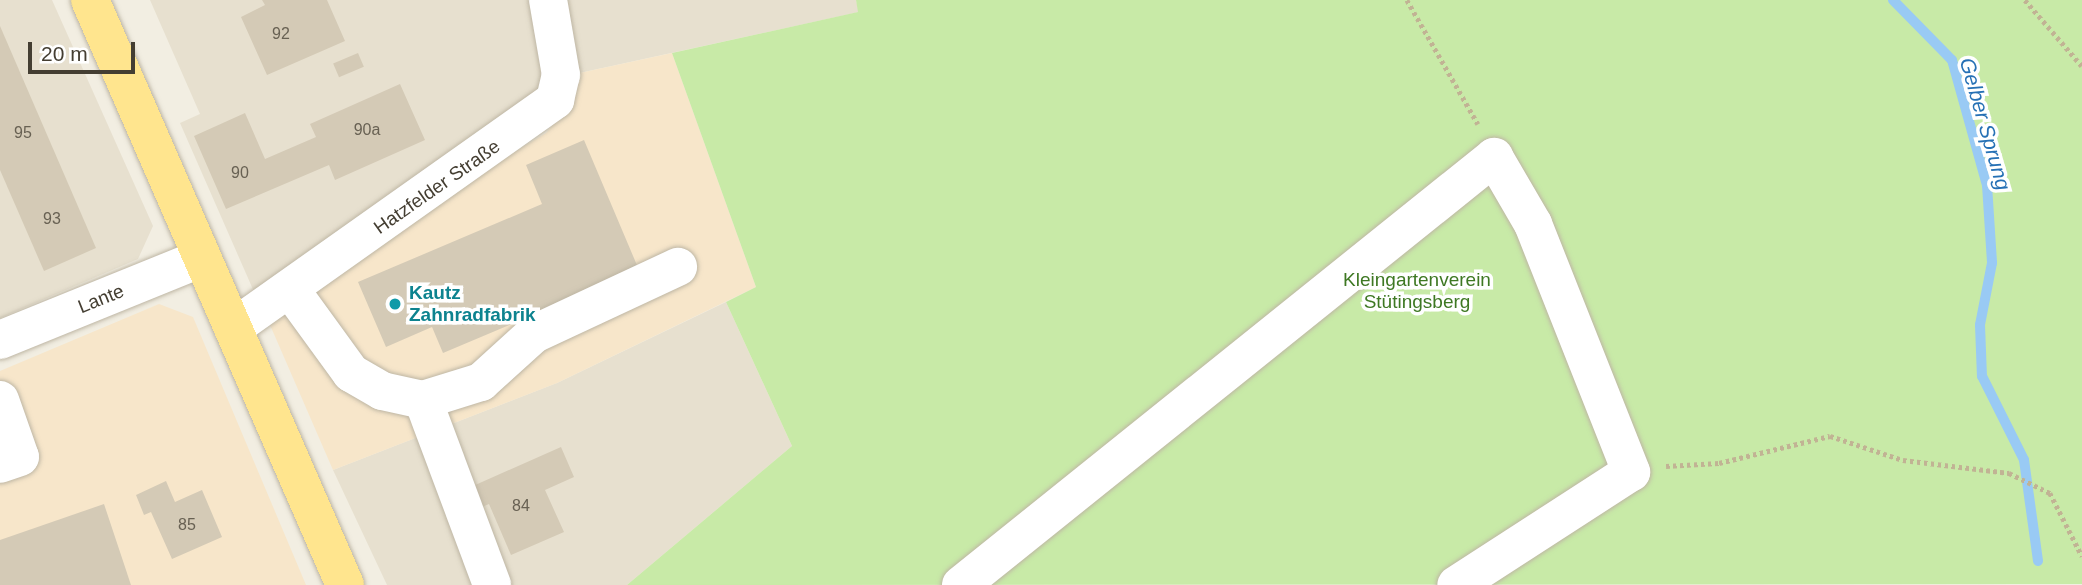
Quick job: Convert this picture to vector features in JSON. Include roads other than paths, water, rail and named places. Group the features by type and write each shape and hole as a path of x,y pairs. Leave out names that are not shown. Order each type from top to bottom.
{"main road":[{"path":"90,0 345,585"}],"street":[{"name":"Hatzfelder Straße","path":"233,328 555,100 561,75 548,0"},
{"path":"961,585 1494,157 1533,224 1631,472 1456,585"},
{"name":"Lante","path":"0,340 202,258"},
{"path":"290,289 351,373 382,391 423,401 481,382 534,334 678,267"},
{"path":"0,400 20,457 0,464"},
{"path":"423,401 492,585"}],"waterway":[{"name":"Gelber Sprung","path":"1893,0 1952,60 1987,185 1992,263 1980,325 1982,376 2024,460 2038,561"}],"place":[{"name":"Kautz Zahnradfabrik","path":"395,304"}],"park label":[{"name":"Kleingartenverein Stütingsberg","path":"1417,291"}]}
